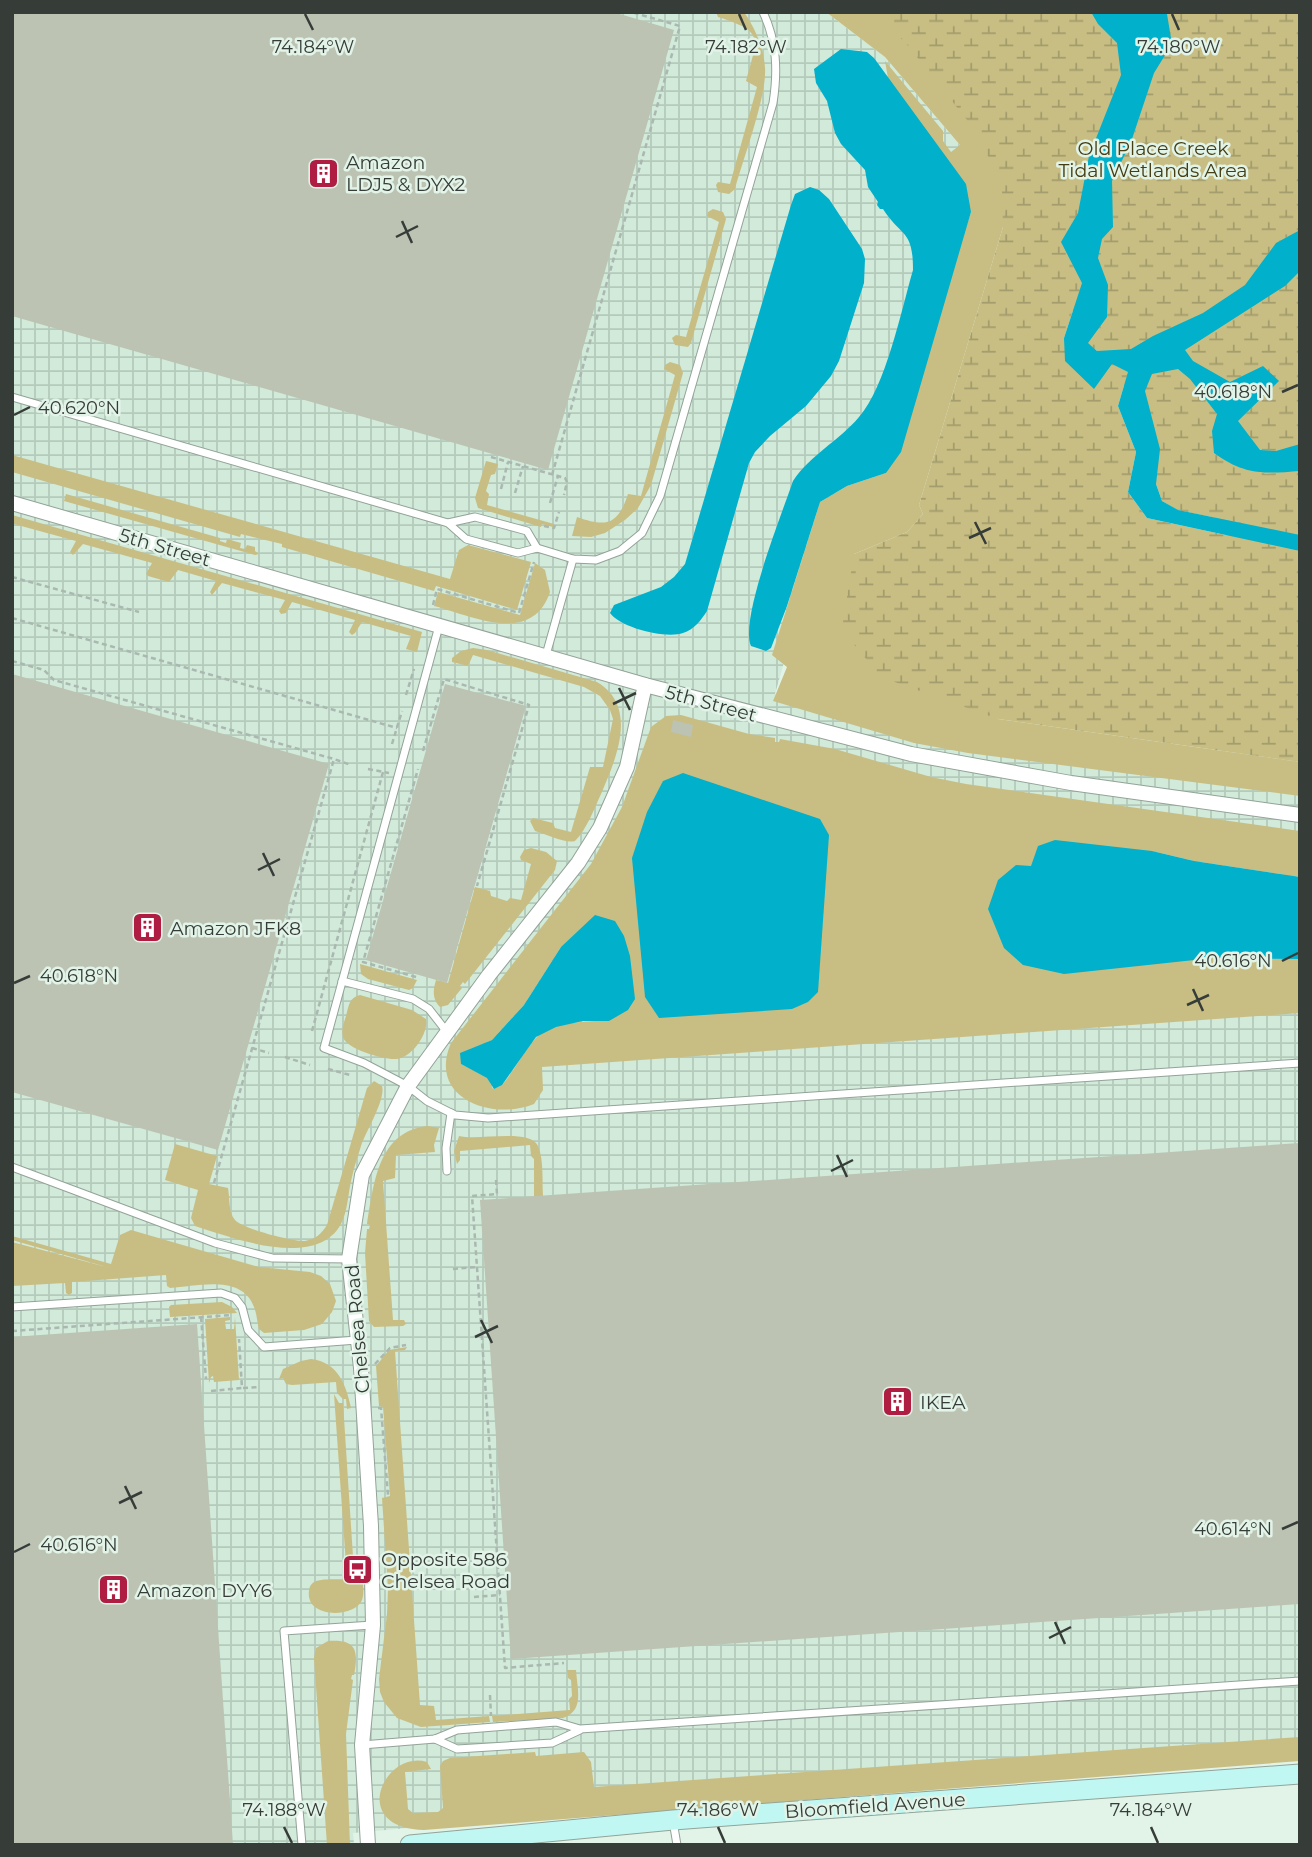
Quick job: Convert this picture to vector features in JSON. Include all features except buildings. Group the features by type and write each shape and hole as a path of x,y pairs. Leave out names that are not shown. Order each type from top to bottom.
{"street":[{"name":"5th Street","path":"12,503 645,685 866,743 964,765 1071,783 1300,815"},
{"name":"Chelsea Road","path":"368,1845 362,1745 373,1625 371,1526 349,1259 362,1175 408,1086 489,975 578,863 600,828 626,767 645,685"},
{"name":"Bloomfield Avenue","path":"410,1845 673,1820 1300,1774"}],"lane":[{"path":"12,397 448,523 466,539 519,553 537,548 573,559 596,559 620,551 642,533 660,496 773,103 777,79 776,56 771,31 763,12"},
{"path":"448,523 475,517 527,531 537,548"},
{"path":"546,656 573,559"},
{"path":"439,626 324,1048 364,1063 408,1086 427,1101 451,1113 488,1118 1300,1063"},
{"path":"342,981 413,999 429,1009 447,1032"},
{"path":"447,1171 446,1148 451,1113"},
{"path":"12,1167 215,1243 272,1258 349,1259"},
{"path":"12,1307 221,1293 235,1298 242,1307 248,1330 264,1348 357,1340"},
{"path":"302,1845 284,1631 373,1625"},
{"path":"362,1745 435,1739 457,1730 556,1723 580,1729 1300,1681"},
{"path":"435,1739 457,1749 552,1743 580,1729"},
{"path":"673,1820 677,1845"}],"path":[{"path":"552,475 680,26 631,12"},
{"path":"491,457 567,480 564,495"},
{"path":"501,489 508,462"},
{"path":"515,493 523,466"},
{"path":"550,503 558,476"},
{"path":"544,526 554,528 559,512"},
{"path":"433,605 438,589 519,613 534,562"},
{"path":"12,577 139,612"},
{"path":"12,618 397,728"},
{"path":"12,661 44,670 54,680 351,765"},
{"path":"407,695 414,669"},
{"path":"423,751 444,679 529,705 477,886"},
{"path":"391,744 402,711"},
{"path":"214,1183 334,759"},
{"path":"368,769 390,773"},
{"path":"416,977 363,962 418,769"},
{"path":"312,1031 383,772"},
{"path":"252,1048 269,1052"},
{"path":"285,1057 310,1065"},
{"path":"328,1069 350,1075"},
{"path":"496,1180 497,1194 472,1196 505,1668 564,1663"},
{"path":"453,1269 477,1267"},
{"path":"201,1317 206,1379"},
{"path":"12,1331 201,1317 237,1317"},
{"path":"239,1333 242,1388"},
{"path":"374,1366 390,1348 406,1345"},
{"path":"211,1391 260,1387"},
{"path":"377,1398 377,1408 381,1408 388,1495"},
{"path":"474,1597 500,1595"},
{"path":"490,1695 491,1716"}],"shaded area":[{"path":"12,12 826,12 885,57 971,158 826,515 775,694 1300,761 1300,1755 929,1781 353,1833 354,1845 12,1845"}],"green space":[{"path":"716,12 744,12 758,38 765,68 765,80 754,128 735,189 729,194 718,192 716,185 718,182 730,184 757,87 746,81 755,46 751,33 744,27 718,17"},
{"name":"Old Place Creek Tidal Wetlands Area","path":"826,12 1300,12 1300,643 1003,208 1003,227 919,505 923,514 907,532 854,554 998,719 1300,762 1300,796 968,753 914,743 773,701 787,667 772,655 820,502 847,486 886,473 971,212 888,78 885,61 943,131 943,141 951,152 960,145 885,57"},
{"path":"870,12 1091,12 1098,24 1117,42 1121,75 1089,156 1078,213 1061,242 1082,283 1064,338 1128,372 1118,406 1136,452 1128,492 1147,518 1300,551 1300,762 998,719 881,677 852,642 843,622 854,554 907,532 923,514 919,505 1003,227 1002,189 979,135 905,42"},
{"path":"1156,12 1300,12 1300,230 1276,243 1245,285 1203,313 1131,349 1097,351 1087,343 1107,317 1108,285 1098,258 1102,239 1113,226 1112,181 1131,142 1154,73 1172,44 1167,15"},
{"path":"713,209 723,212 726,219 691,343 688,347 675,345 672,338 676,335 686,337 719,222 707,216"},
{"path":"1300,271 1300,444 1276,451 1260,450 1238,421 1279,381 1230,382 1193,361 1185,350 1284,286"},
{"path":"670,362 680,365 683,373 651,485 638,508 605,533 591,537 572,536 577,517 597,522 610,521 620,512 628,494 641,496 675,375 664,369"},
{"path":"1177,369 1190,379 1217,414 1212,431 1265,474 1300,471 1300,535 1177,510 1162,501 1156,484 1145,391 1151,374"},
{"path":"12,455 450,579 459,550 468,545 531,562 517,610 436,586 434,591 282,547 282,544 241,534 240,537 12,472"},
{"path":"486,461 498,464 486,491 489,494 487,505 554,524 553,527 542,524 541,527 478,508 475,498"},
{"path":"66,494 220,538 220,541 226,543 227,539 241,543 240,548 245,549 247,545 255,547 259,554 64,501"},
{"path":"12,515 422,632 417,652 406,649 411,636 362,622 352,635 349,632 355,620 292,602 286,613 281,614 279,611 285,600 222,583 212,595 210,592 216,581 178,570 169,582 146,574 152,563 83,544 73,555 70,552 76,541 12,525"},
{"path":"535,563 545,570 550,592 541,609 530,618 515,623 500,623 434,606 438,592 520,615"},
{"path":"473,648 597,682 610,693 617,705 621,719 620,734 613,765 590,819 575,841 561,840 535,831 530,821 533,818 553,823 555,828 571,832 590,767 603,767 613,719 610,710 600,696 584,687 473,655 468,666 452,662 452,658 461,651"},
{"path":"681,715 749,734 775,738 775,742 780,739 835,749 931,777 966,784 1300,831 1300,877 1194,861 1152,851 1213,958 1300,959 1300,1013 542,1067 543,1090 534,1104 517,1109 500,1109 483,1107 468,1100 456,1091 448,1078 446,1062 451,1043 591,864 622,807 651,727 666,716","holes":["561,947 609,1021 570,1023 542,1033 502,1085 493,1089 488,1078 461,1064 461,1053 492,1040 524,1005"]},
{"path":"531,848 546,852 557,861 555,870 465,984 463,982 460,986 462,988 448,1005 440,1007 434,994 436,980 448,983 475,887 490,891 491,896 507,901 510,898 521,900 531,864 520,857 524,850"},
{"path":"360,964 417,980 409,990 368,979 361,974"},
{"path":"360,995 412,1010 426,1019 425,1031 413,1050 402,1058 390,1059 366,1053 346,1041 343,1029 349,1005"},
{"path":"374,1081 382,1086 381,1099 361,1146 343,1219 329,1238 313,1245 273,1247 195,1226 191,1218 198,1190 165,1180 175,1144 217,1156 209,1184 228,1188 230,1209 235,1220 258,1231 280,1237 299,1241 312,1239 327,1225 367,1088"},
{"path":"428,1126 439,1128 434,1145 435,1152 396,1155 395,1178 383,1181 393,1320 404,1320 406,1324 374,1327 369,1321 365,1253 367,1229 370,1225 367,1224 376,1176 389,1148 398,1138 411,1130"},
{"path":"459,1136 514,1136 533,1141 538,1146 541,1158 543,1196 534,1197 534,1159 530,1145 460,1151 457,1164 454,1151"},
{"path":"131,1230 259,1267 310,1272 321,1276 330,1284 336,1301 332,1312 322,1324 304,1330 264,1333 259,1329 255,1310 248,1297 230,1286 206,1284 170,1288 167,1286 166,1275 72,1282 72,1293 69,1295 66,1293 65,1283 12,1286 12,1242 110,1268 12,1240 12,1236 111,1264 120,1235"},
{"path":"222,1302 237,1313 170,1317 171,1305"},
{"path":"230,1317 230,1320 225,1321 226,1329 234,1329 235,1317 239,1380 214,1382 213,1376 209,1383 205,1319"},
{"path":"407,1347 405,1350 395,1351 420,1705 434,1706 436,1720 489,1716 490,1722 421,1727 397,1718 384,1702 380,1692 388,1589 382,1498 390,1496 383,1407 379,1406 376,1366 389,1350"},
{"path":"311,1359 328,1365 339,1376 351,1408 347,1409 346,1399 337,1393 336,1382 292,1385 286,1384 283,1378 279,1379 283,1369"},
{"path":"334,1394 339,1403 343,1403 354,1572 362,1572 363,1590 358,1606 331,1613 315,1607 310,1600 309,1588 317,1581 347,1579"},
{"path":"328,1641 350,1644 356,1659 351,1679 346,1734 350,1845 327,1845 314,1658 316,1648"},
{"path":"567,1670 576,1670 578,1691 577,1704 570,1715 563,1718 493,1722 492,1716 570,1710 571,1680"},
{"path":"1300,1737 1300,1761 424,1830 400,1826 386,1817 380,1804 381,1790 387,1777 398,1767 412,1761 427,1762 431,1769 405,1772 408,1809 413,1813 438,1812 443,1808 440,1766 450,1758 535,1752 536,1756 584,1752 591,1762 594,1787"}],"water":[{"path":"1091,12 1167,14 1172,44 1154,73 1131,142 1112,181 1113,227 1102,239 1098,258 1108,285 1107,317 1088,343 1097,351 1131,349 1203,313 1245,285 1276,243 1300,230 1300,271 1285,286 1185,350 1193,361 1230,382 1263,366 1279,381 1238,421 1260,450 1276,451 1300,444 1300,471 1276,473 1245,469 1214,453 1212,431 1217,414 1190,379 1178,369 1152,374 1145,391 1160,449 1156,484 1162,501 1178,510 1300,535 1300,551 1147,518 1128,492 1136,452 1118,406 1128,372 1112,364 1094,389 1065,361 1064,338 1082,283 1061,242 1078,213 1089,156 1121,75 1117,43 1098,24"},
{"path":"841,49 867,52 874,58 966,184 971,212 901,452 886,473 847,486 820,502 787,606 771,648 766,651 751,646 751,613 756,590 793,481 808,463 851,426 869,403 892,347 913,270 909,240 877,205 878,202 868,187 865,170 841,144 835,133 827,101 816,83 814,69"},
{"path":"810,187 819,190 829,199 862,249 865,259 864,283 839,361 831,376 806,406 770,436 749,463 707,611 702,618 691,630 683,633 666,635 633,628 610,613 614,605 661,587 685,564 791,205 795,194"},
{"path":"683,773 820,819 829,835 818,992 808,1002 792,1009 659,1018 645,997 632,858 647,812 663,781"},
{"path":"1055,840 1152,851 1194,861 1300,877 1300,959 1213,958 1064,974 1023,965 1004,948 988,909 998,880 1016,865 1031,866 1038,846"},
{"path":"595,915 615,921 624,936 630,956 635,999 628,1010 609,1021 583,1021 556,1027 536,1037 502,1085 494,1089 487,1078 461,1064 460,1053 492,1040 524,1005 561,947"}],"place":[{"name":"Amazon LDJ5 & DYX2","path":"323,173"},
{"name":"Amazon JFK8","path":"147,928"},
{"name":"IKEA","path":"897,1402"},
{"name":"Opposite 586 Chelsea Road","path":"358,1570"},
{"name":"Amazon DYY6","path":"114,1590"}]}
